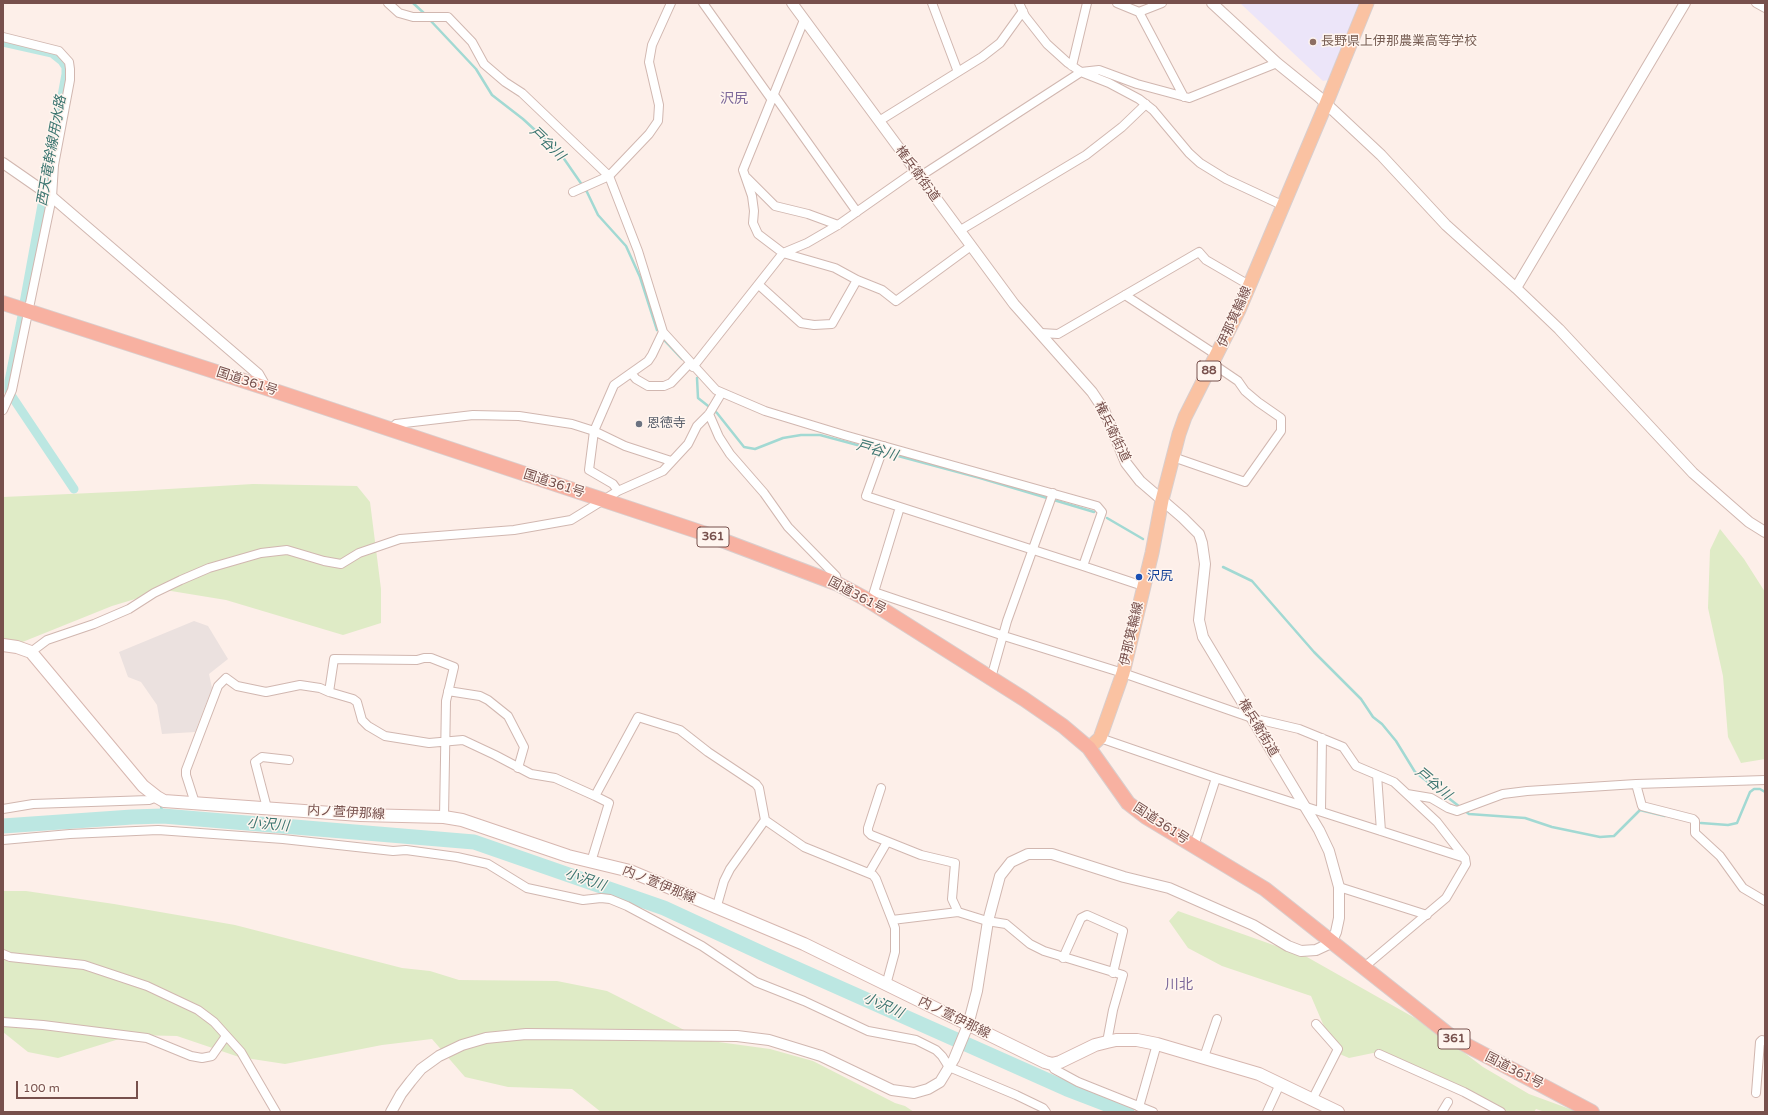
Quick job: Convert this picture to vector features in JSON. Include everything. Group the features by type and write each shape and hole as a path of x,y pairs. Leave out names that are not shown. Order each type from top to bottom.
{"highway":[{"name":"国道361号","path":"3,304 266,388 703,533 870,595 1063,726 1089,748 1128,803 1170,833 1265,889 1331,943 1453,1038 1592,1112"}],"main road":[{"name":"伊那箕輪線","path":"1089,748 1100,738 1123,673 1162,500 1173,457 1186,417 1215,360 1250,285 1367,3"},
{"path":"3,645 17,647 31,652"},
{"name":"内ノ萱伊那線","path":"31,652 143,786 164,801 360,815 444,817 480,825 568,856 630,871 716,909 804,944 967,1027 1052,1064"},
{"path":"1052,1064 1095,1045 1116,1040 1137,1040 1204,1057 1259,1074 1338,1112"}],"street":[{"path":"388,3 399,13 428,18 448,17 472,42 484,64 505,82 522,93 609,176 638,251 663,332 691,365 721,394 765,411 883,449 1052,497 1097,506 1102,512 1083,566"},
{"path":"577,190 609,176 649,134 658,121 659,105 649,62 652,46 671,3"},
{"path":"703,3 857,212"},
{"path":"932,3 958,72"},
{"path":"1019,3 1023,11 1047,44 1072,66 1081,72 1109,82 1139,98 1153,110 1189,153 1200,163 1226,179 1284,206"},
{"path":"1072,66 1087,3"},
{"path":"1117,3 1139,12 1184,97"},
{"path":"1139,12 1162,3"},
{"path":"1212,3 1381,155 1446,225 1516,288 1564,335 1693,473 1749,522 1765,532"},
{"path":"1516,288 1685,3"},
{"path":"1756,3 1765,8"},
{"name":"権兵衛街道","path":"795,4 804,20 1014,304 1092,392 1104,410 1126,463 1140,481 1184,518 1199,534 1202,542 1205,564 1199,620 1203,637 1319,830 1329,851 1339,886 1339,918 1336,932 1331,943"},
{"path":"879,121 982,57 1000,43 1023,11"},
{"path":"804,20 743,170 752,196 754,211 753,223 758,234 783,253 835,268 857,280 882,290 896,301 970,246"},
{"path":"3,37 59,51 69,62 70,80 54,165 52,197 12,390 3,410"},
{"path":"631,373 636,380 648,386 664,386 671,383 691,365 759,285 783,253 807,243 838,225 1081,72 1099,70 1136,84 1189,98 1277,63"},
{"path":"959,231 1086,155 1122,127 1146,104"},
{"path":"3,163 52,197 258,374 266,388"},
{"path":"745,176 775,206 808,214 838,225"},
{"path":"1041,333 1058,334 1199,252 1206,260 1250,285"},
{"path":"759,285 801,323 814,325 832,324 857,280"},
{"path":"1125,295 1215,360 1238,381 1245,391 1281,418 1281,431 1245,482 1173,457"},
{"path":"618,491 612,484 589,470 594,431 614,385 652,355 663,332"},
{"path":"31,652 47,640 94,624 129,609 154,593 181,580 209,568 261,553 287,550 341,564 359,553 400,539 514,530 571,520 618,491 663,472 688,444 697,426 710,414 721,394"},
{"path":"390,429 396,424 473,414 519,416 572,424 594,431 624,446 672,461"},
{"path":"710,414 719,437 730,454 764,493 788,527 836,576 838,584"},
{"path":"883,449 866,496 1143,586"},
{"path":"991,678 1007,621 1052,497"},
{"path":"900,507 870,595 1123,673 1252,718 1299,729 1322,738 1343,747 1356,766 1394,782 1437,822 1465,858 1466,864 1453,889 1446,898 1363,968"},
{"path":"329,692 334,660 417,660 431,658 454,667 448,691 445,741 444,817"},
{"path":"195,803 186,775 186,770 218,686 226,678 237,686 266,692 300,685 320,688 352,699 357,702 362,720 368,726 385,736 420,743 463,740 531,774 556,778 609,804 591,862"},
{"path":"448,691 480,696 488,700 508,716 524,747 518,768"},
{"path":"595,796 638,717 680,730 708,752 756,784 759,788 765,820 804,847 873,875 876,879 895,928 895,952 886,985"},
{"path":"1100,738 1216,778 1465,858"},
{"path":"1321,811 1322,738"},
{"path":"268,808 255,762 262,757 289,760"},
{"path":"1377,775 1381,831"},
{"path":"1194,846 1216,778"},
{"path":"1407,794 1431,798 1448,808 1463,809 1503,794 1636,784 1765,780"},
{"path":"1636,784 1642,806 1693,819 1695,821 1695,833 1720,856 1743,888 1765,902"},
{"path":"881,788 868,832 871,835 887,842 921,855 955,863 952,899 958,912"},
{"path":"3,809 33,804 149,800 157,797"},
{"path":"716,909 724,881 730,869 765,820"},
{"path":"3,840 70,834 158,830 261,837 393,851 406,850 456,857 488,864 527,888 583,900 601,898 610,899 627,906 702,946 756,982 804,1001 864,1030 916,1040 936,1050 952,1063 1043,1108 1046,1112"},
{"path":"869,873 887,842"},
{"path":"391,1112 401,1094 414,1077 421,1069 439,1056 462,1045 486,1038 526,1034 737,1036 769,1040 821,1056 892,1090 914,1093 928,1089 940,1082 952,1063 967,1027 978,985 988,921 996,888 1000,876 1007,866 1022,856 1040,853 1052,854 1124,877 1169,888 1253,925 1288,946 1301,951 1316,950 1331,943"},
{"path":"1339,886 1427,915"},
{"path":"892,920 958,912 988,921 1006,924 1030,944 1063,958 1123,975 1113,1010 1107,1042"},
{"path":"1063,958 1082,918 1087,915 1123,931 1113,973"},
{"path":"3,954 10,957 84,965 147,986 198,1010 214,1022 241,1052 277,1111"},
{"path":"1204,1057 1216,1019"},
{"path":"3,1022 147,1038 191,1056 202,1058 212,1056 226,1036"},
{"path":"1312,1100 1338,1048 1316,1024"},
{"path":"1756,1093 1760,1042 1762,1040 1765,1041"},
{"path":"1139,1107 1157,1044"},
{"path":"1379,1054 1464,1092 1497,1111"},
{"path":"1052,1064 1054,1069 1078,1082 1153,1112"},
{"path":"1266,1112 1280,1084"},
{"path":"1442,1112 1448,1102"}],"shaded area":[{"name":"長野県上伊那農業高等学校","path":"1240,3 1360,3 1328,80 1323,81"},
{"path":"194,621 208,626 228,659 209,674 212,688 195,732 162,734 157,705 141,682 128,677 119,652"}],"green space":[{"path":"253,484 357,486 370,502 381,589 381,623 343,635 226,600 165,590 112,606 20,643 3,638 3,497"},
{"path":"1720,529 1744,559 1765,592 1765,759 1741,763 1728,737 1723,676 1708,608 1710,550"},
{"path":"3,891 26,891 114,904 235,925 402,968 430,971 459,980 557,981 607,991 704,1040 770,1049 813,1061 895,1103 905,1106 914,1112 601,1112 572,1089 508,1087 465,1077 432,1039 382,1045 285,1064 239,1057 177,1036 132,1035 58,1058 28,1052 3,1032"},
{"path":"1178,911 1307,957 1429,1026 1483,1067 1529,1094 1578,1112 1545,1112 1536,1109 1534,1112 1503,1112 1454,1083 1373,1053 1349,1058 1335,1052 1311,996 1222,966 1188,948 1169,921"}],"waterway":[{"name":"戸谷川","path":"413,3 426,15"},
{"name":"戸谷川","path":"429,19 476,69 492,95 523,119 560,153 587,192 598,215 626,246 640,277 657,330"},
{"name":"西天竜幹線用水路","path":"3,42 52,53 62,61 66,67 66,74 24,303"},
{"name":"西天竜幹線用水路","path":"22,316 9,381 9,392 74,489"},
{"name":"戸谷川","path":"665,341 682,359"},
{"name":"戸谷川","path":"697,378 698,398 717,413 744,447 755,449 783,438 801,435 820,435 980,478 1094,512"},
{"name":"戸谷川","path":"1107,518 1143,539"},
{"name":"戸谷川","path":"1223,567 1252,581 1314,652 1361,699 1373,717 1382,724 1396,741 1415,772 1469,814 1525,818 1552,827 1600,837 1614,836 1640,810 1665,816"},
{"name":"戸谷川","path":"1701,823 1728,825 1737,823 1750,792 1754,789 1760,789 1765,792"},
{"name":"西天竜幹線用水路","path":"161,806 163,816"},
{"name":"小沢川","path":"3,826 163,816 474,842 664,908 1067,1089 1127,1112"}],"place":[{"name":"長野県上伊那農業高等学校","path":"1313,42"},
{"name":"恩徳寺","path":"639,424"},
{"name":"沢尻","path":"1139,577"}],"district":[{"name":"沢尻","path":"734,99"},
{"name":"川北","path":"1179,985"}]}
